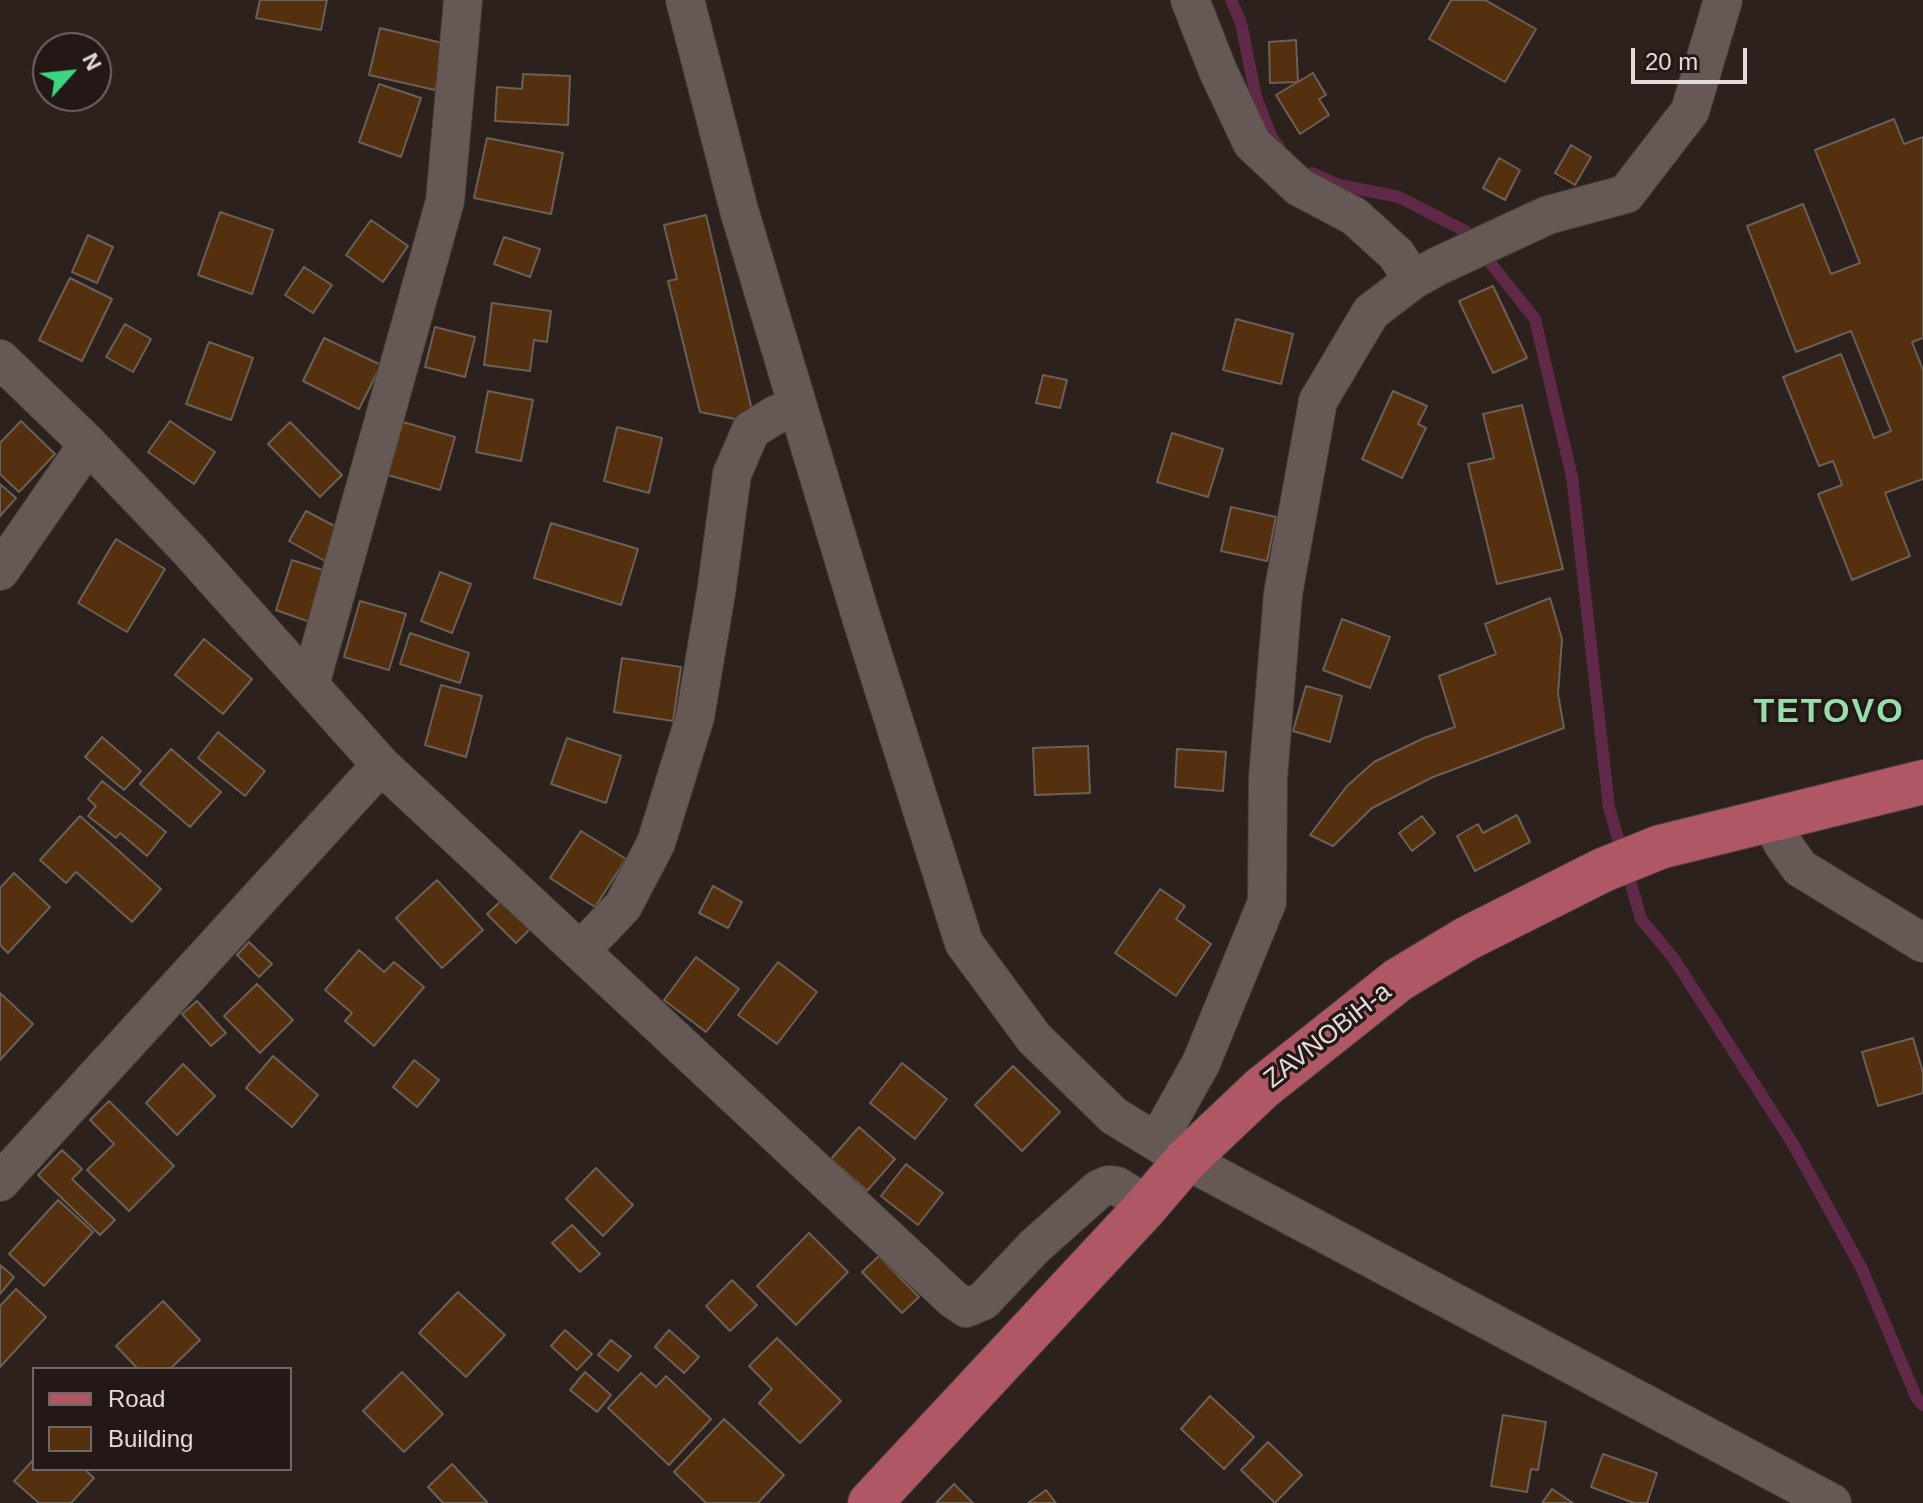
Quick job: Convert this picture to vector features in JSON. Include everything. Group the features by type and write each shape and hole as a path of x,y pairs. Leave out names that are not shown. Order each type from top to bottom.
{"main road":[{"name":"ZAVNOBiH-a","path":"870,1503 1144,1209 1172,1151 1262,1088 1398,980 1466,939 1603,870 1660,847 1923,782"}],"street":[{"path":"310,685 445,201 463,0"},
{"path":"685,0 739,210 861,617 964,943 1034,1038 1114,1116 1172,1151 1832,1503"},
{"path":"1190,0 1218,71 1252,143 1299,187 1354,216 1396,254 1413,280"},
{"path":"1172,1151 1201,1063 1267,902 1268,778 1283,594 1318,401 1371,312 1413,280 1548,215 1626,194 1690,111 1723,0"},
{"path":"0,359 88,444 188,549 381,765 941,1289 966,1308 983,1301 1035,1246 1099,1189 1108,1185 1117,1186 1133,1196 1144,1209"},
{"path":"580,951 623,906 656,843 695,717 732,474 751,430 777,414 799,410"},
{"path":"0,571 88,444"},
{"path":"0,1182 381,765"},
{"path":"1771,821 1800,868 1923,943"}],"building":[{"path":"260,0 327,0 321,30 256,18"},
{"path":"1451,0 1485,0 1536,29 1505,82 1429,39"},
{"path":"380,28 446,44 435,90 369,75"},
{"path":"1296,40 1298,82 1270,83 1269,42"},
{"path":"1313,73 1326,95 1319,99 1329,115 1300,134 1276,95"},
{"path":"523,74 570,76 568,125 495,121 497,87 522,89"},
{"path":"379,84 421,98 401,157 359,142"},
{"path":"1894,119 1904,144 1923,137 1923,338 1912,342 1923,370 1923,479 1885,493 1910,556 1852,580 1818,494 1842,485 1833,461 1819,466 1783,377 1841,354 1874,438 1891,431 1851,331 1796,352 1747,226 1803,204 1831,274 1860,263 1815,150"},
{"path":"487,138 563,153 551,214 474,198"},
{"path":"1571,145 1591,157 1575,185 1555,173"},
{"path":"1499,158 1520,170 1505,200 1483,188"},
{"path":"220,212 273,230 252,294 198,275"},
{"path":"706,215 755,423 700,412 668,281 677,279 664,225"},
{"path":"371,220 408,246 383,282 346,255"},
{"path":"88,235 113,247 97,283 72,272"},
{"path":"504,237 540,249 530,277 494,264"},
{"path":"304,267 332,285 313,313 285,295"},
{"path":"70,278 112,299 82,361 39,340"},
{"path":"1493,286 1527,358 1493,373 1459,301"},
{"path":"492,303 551,311 547,342 534,340 530,371 484,365"},
{"path":"1236,319 1293,334 1281,384 1223,370"},
{"path":"125,324 151,339 133,372 106,357"},
{"path":"435,327 475,337 465,377 425,367"},
{"path":"324,338 381,365 359,409 303,381"},
{"path":"209,342 253,358 231,420 186,404"},
{"path":"1043,375 1067,380 1060,408 1036,403"},
{"path":"488,391 533,400 521,461 476,452"},
{"path":"1393,391 1427,406 1418,424 1426,428 1402,478 1362,459"},
{"path":"1522,405 1563,569 1497,584 1468,464 1494,458 1483,414"},
{"path":"21,421 55,454 19,492 0,474 0,443"},
{"path":"170,421 215,452 194,484 148,452"},
{"path":"290,422 342,475 320,497 268,444"},
{"path":"403,422 455,437 440,490 388,475"},
{"path":"617,427 662,438 649,493 604,481"},
{"path":"1172,433 1223,449 1208,497 1157,482"},
{"path":"0,484 16,498 0,516"},
{"path":"1231,507 1276,517 1267,561 1221,551"},
{"path":"306,511 342,530 325,561 289,541"},
{"path":"551,523 638,549 621,605 534,578"},
{"path":"116,539 165,569 127,632 78,603"},
{"path":"292,560 338,575 321,626 276,610"},
{"path":"440,572 471,584 452,633 421,621"},
{"path":"1550,598 1562,639 1558,694 1564,728 1433,777 1372,808 1333,846 1310,835 1347,786 1374,762 1455,727 1439,676 1496,654 1485,624"},
{"path":"360,601 406,614 389,670 344,657"},
{"path":"1342,619 1390,637 1370,688 1323,670"},
{"path":"410,633 469,653 460,683 400,664"},
{"path":"204,639 252,679 223,714 175,675"},
{"path":"622,658 681,667 673,721 614,712"},
{"path":"441,685 482,696 466,757 425,745"},
{"path":"1306,686 1342,696 1330,742 1293,731"},
{"path":"218,732 265,771 245,796 198,758"},
{"path":"102,737 141,771 124,790 85,757"},
{"path":"567,738 621,756 606,803 551,784"},
{"path":"1088,746 1090,793 1035,795 1033,748"},
{"path":"171,749 221,792 190,827 140,784"},
{"path":"1177,749 1226,752 1223,791 1175,787"},
{"path":"102,781 166,832 147,856 120,833 116,838 88,816 96,806 88,799"},
{"path":"1517,815 1530,842 1475,871 1457,836 1478,824 1483,833"},
{"path":"80,816 161,889 132,922 76,872 66,883 40,860"},
{"path":"1422,816 1435,833 1412,851 1399,833"},
{"path":"581,831 626,859 595,907 550,878"},
{"path":"14,873 50,907 8,953 0,945 0,888"},
{"path":"437,880 483,930 442,968 396,918"},
{"path":"713,886 742,902 728,928 699,913"},
{"path":"1160,889 1185,906 1176,919 1211,944 1176,996 1115,953"},
{"path":"502,900 530,929 516,943 487,914"},
{"path":"249,942 272,964 259,977 237,955"},
{"path":"359,950 384,972 394,962 424,987 374,1046 345,1021 352,1013 325,990"},
{"path":"696,957 739,989 706,1032 664,1000"},
{"path":"778,962 817,992 777,1044 738,1015"},
{"path":"257,984 293,1020 260,1053 224,1016"},
{"path":"0,993 33,1024 0,1060"},
{"path":"197,1001 226,1033 211,1046 182,1014"},
{"path":"1913,1038 1923,1073 1923,1093 1878,1106 1862,1052"},
{"path":"273,1056 318,1095 292,1127 246,1088"},
{"path":"414,1060 439,1080 417,1107 393,1087"},
{"path":"902,1063 947,1099 915,1139 870,1103"},
{"path":"183,1064 215,1096 177,1135 146,1103"},
{"path":"1013,1066 1060,1112 1022,1151 975,1105"},
{"path":"109,1101 174,1166 129,1211 87,1170 114,1144 90,1120"},
{"path":"859,1127 895,1159 867,1191 831,1159"},
{"path":"62,1150 82,1169 72,1179 115,1220 100,1235 38,1175"},
{"path":"906,1164 943,1193 918,1225 881,1196"},
{"path":"596,1168 633,1205 603,1236 566,1199"},
{"path":"58,1200 93,1232 44,1286 9,1254"},
{"path":"572,1225 600,1254 580,1272 552,1243"},
{"path":"809,1233 848,1272 796,1325 757,1286"},
{"path":"879,1256 919,1297 902,1313 862,1272"},
{"path":"0,1265 14,1277 0,1294"},
{"path":"732,1280 757,1305 730,1331 706,1306"},
{"path":"16,1289 46,1317 0,1367 0,1306"},
{"path":"458,1292 505,1335 466,1377 419,1333"},
{"path":"163,1301 200,1340 172,1367 136,1367 116,1346"},
{"path":"565,1330 592,1354 577,1370 551,1346"},
{"path":"669,1330 699,1357 684,1373 655,1347"},
{"path":"777,1338 841,1401 800,1443 759,1403 772,1389 749,1366"},
{"path":"611,1340 631,1356 618,1371 598,1355"},
{"path":"402,1372 443,1414 404,1452 363,1411"},
{"path":"585,1372 611,1395 597,1412 570,1390"},
{"path":"641,1373 656,1387 666,1376 711,1419 669,1465 608,1408"},
{"path":"1210,1396 1254,1437 1224,1469 1181,1429"},
{"path":"1503,1415 1546,1422 1538,1470 1531,1469 1527,1492 1491,1486"},
{"path":"724,1419 784,1475 758,1503 706,1503 674,1472"},
{"path":"1268,1442 1302,1475 1275,1503 1241,1470"},
{"path":"1603,1454 1657,1473 1647,1503 1634,1503 1591,1487"},
{"path":"32,1461 32,1471 86,1471 94,1478 71,1503 39,1503 14,1481"},
{"path":"452,1464 487,1503 443,1503 428,1487"},
{"path":"954,1484 973,1503 936,1503"},
{"path":"1552,1489 1573,1503 1542,1503"},
{"path":"1046,1490 1056,1503 1028,1503"}],"waterway":[{"path":"1231,0 1241,23 1256,97 1272,138 1280,148"},
{"path":"1312,173 1339,185 1399,197 1465,231 1535,319 1572,477 1609,807 1641,919 1674,959 1793,1144 1862,1269 1917,1399 1923,1405"}],"district":[{"name":"TETOVO","path":"1829,713"}]}
